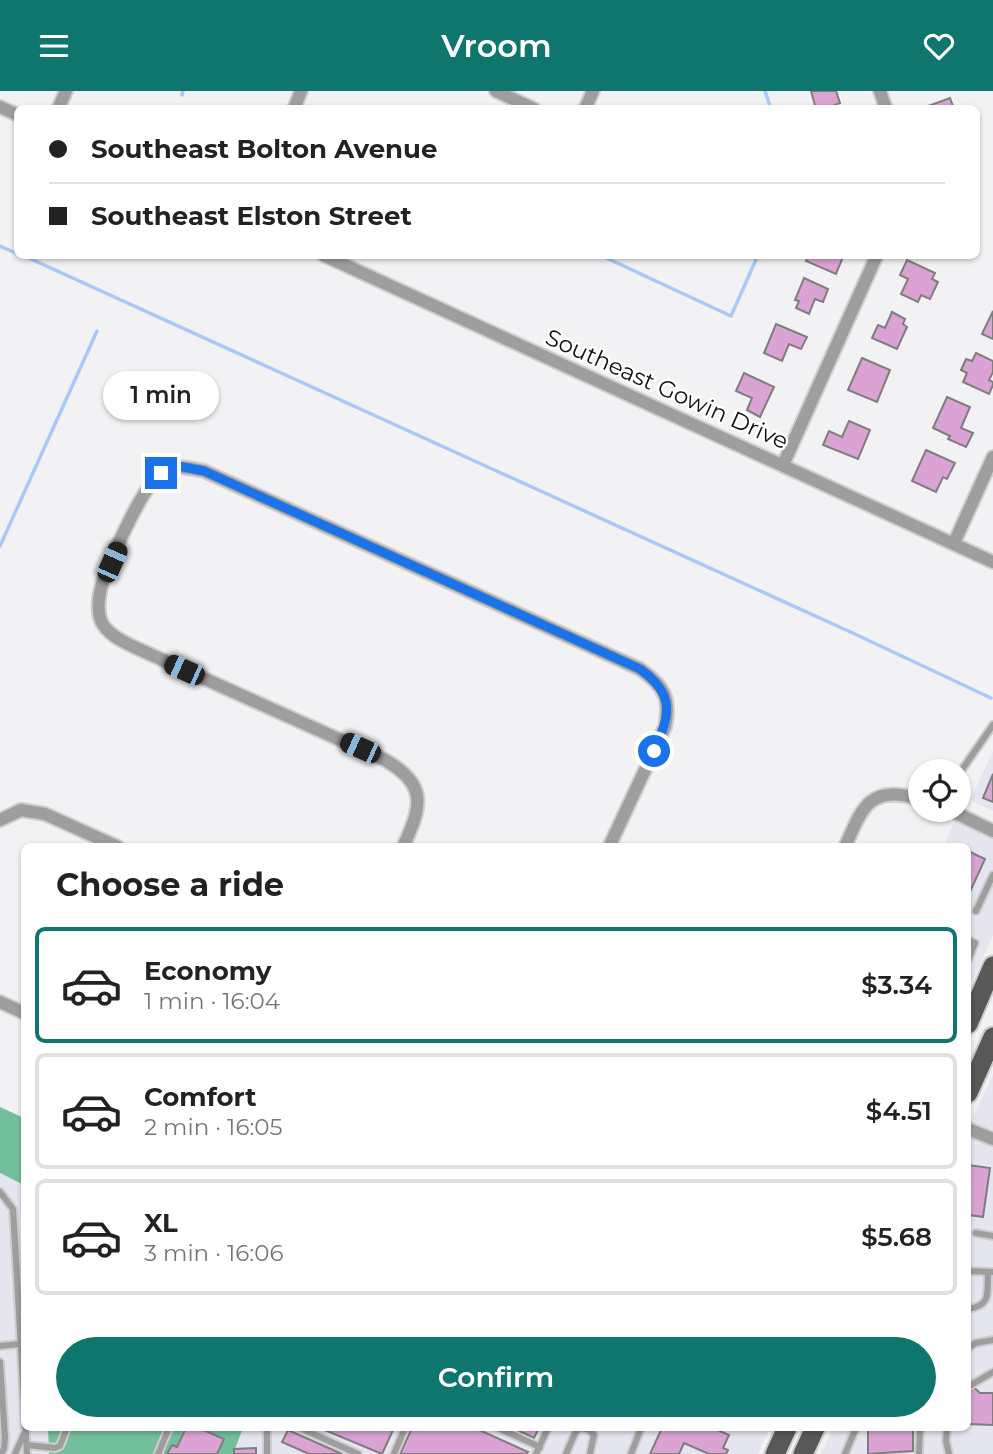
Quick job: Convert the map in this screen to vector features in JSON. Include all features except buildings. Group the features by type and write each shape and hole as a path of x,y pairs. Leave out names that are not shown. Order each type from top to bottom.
{"main road":[{"path":"971,1014 993,966"},
{"path":"971,1086 993,1037"},
{"path":"775,1454 786,1431"},
{"path":"803,1454 814,1431"}],"street":[{"path":"496,91 526,105"},
{"name":"Southeast Gowin Drive","path":"332,259 993,562"},
{"path":"783,465 875,259"},
{"path":"954,543 993,457"},
{"path":"405,843 413,825 418,803 414,784 403,770 134,647 113,636 101,622 98,605 102,585 143,493 161,473 178,466 204,471 640,669 656,680 668,710 665,727 612,843"},
{"path":"847,843 859,815 877,797 898,793 908,796"},
{"path":"0,820 21,810 45,814 109,843"},
{"path":"971,820 993,831"},
{"path":"0,1002 21,1012"},
{"path":"971,1130 993,1139"}],"lane":[{"path":"969,759 993,725"},
{"path":"976,912 993,875"},
{"path":"0,1192 13,1209 21,1380"},
{"path":"975,1233 993,1236"},
{"path":"971,1271 991,1272 985,1301 980,1307 971,1308"},
{"path":"971,1346 993,1340"},
{"path":"0,1346 19,1344"},
{"path":"0,1362 5,1437 1,1454"},
{"path":"971,1385 993,1372"},
{"path":"27,1445 55,1448 60,1446 66,1431"},
{"path":"158,1454 168,1431"},
{"path":"267,1431 267,1454"},
{"path":"307,1431 358,1454"},
{"path":"394,1454 404,1431"},
{"path":"505,1431 540,1447"},
{"path":"536,1454 547,1431"},
{"path":"566,1454 576,1431"},
{"path":"590,1431 594,1436 590,1454"},
{"path":"631,1454 640,1431"},
{"path":"845,1454 855,1431"},
{"path":"919,1454 920,1431"},
{"path":"947,1431 949,1454"},
{"path":"24,1433 27,1454"},
{"path":"15,1454 24,1433"}],"shaded area":[{"path":"993,751 993,811 971,800"},
{"path":"955,822 962,822 993,837 993,935 971,984 971,843 945,843"},
{"path":"993,1074 993,1133 971,1124"},
{"path":"971,1136 993,1145 993,1454 821,1454 832,1431 971,1431"},
{"path":"0,1173 21,1184 21,1431 48,1431 49,1454 0,1454"},
{"path":"242,1431 769,1431 758,1454 233,1454"}],"green space":[{"path":"0,1107 21,1117 21,1184 0,1173"},
{"path":"48,1431 242,1431 233,1454 49,1454"}],"waterway":[{"path":"182,95 183,91"},
{"path":"765,91 770,105"},
{"path":"0,246 14,252"},
{"path":"31,259 991,698"},
{"path":"609,259 731,316 756,259"},
{"path":"0,546 97,331"}],"route":[{"path":"161,473 178,466 204,471 640,669 656,680 668,710 665,727 654,751"}]}
